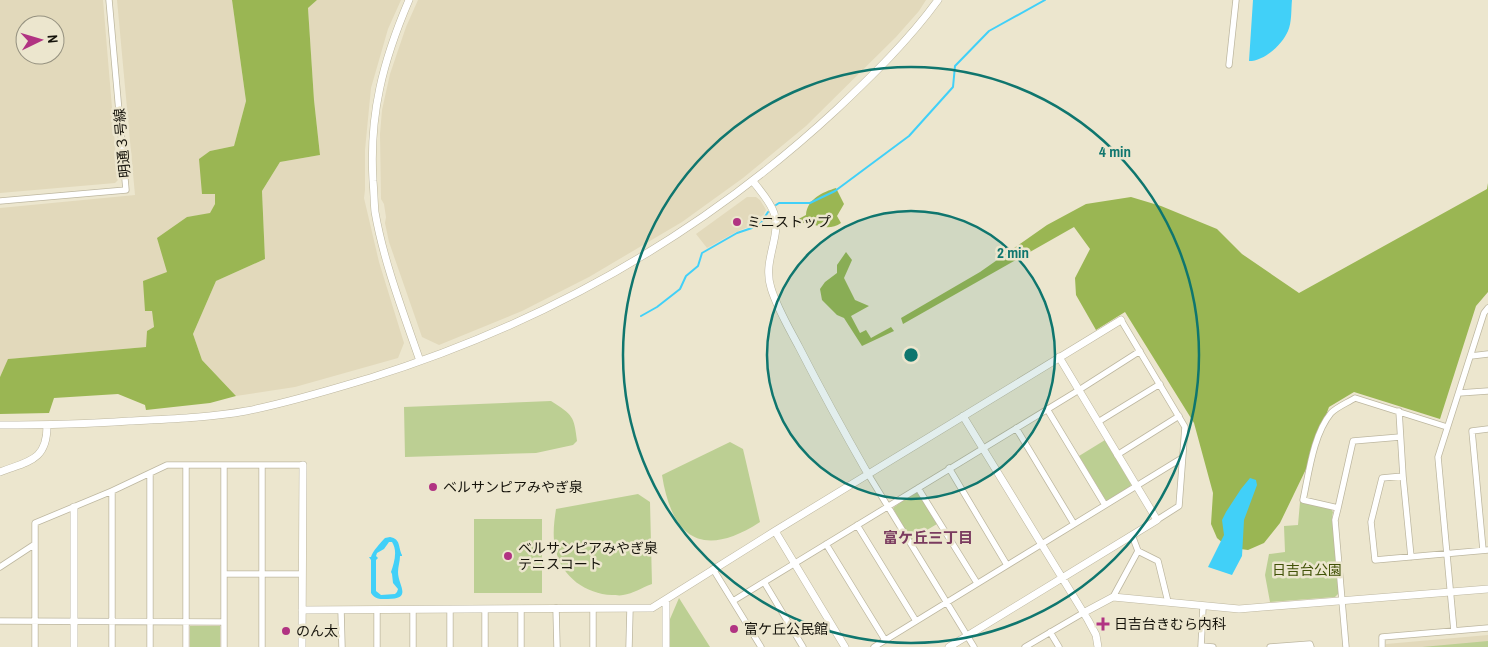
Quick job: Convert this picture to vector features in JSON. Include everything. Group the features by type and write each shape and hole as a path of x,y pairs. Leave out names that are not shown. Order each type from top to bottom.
{"street":[{"name":"明通３号線","path":"0,201 126,190 110,0"},
{"path":"409,0 380,82 372,144 375,209 386,259 420,361"},
{"path":"0,425 47,426 192,418 246,411 313,395 420,361 481,339 530,317 600,282 652,251 753,181 812,132 863,85 938,0"},
{"path":"1229,65 1236,0"},
{"path":"753,181 771,207 776,223 768,268 771,288 782,315 828,404 868,474 974,647"},
{"path":"1454,631 1438,456 1484,313 1488,308"},
{"path":"302,610 652,608 1121,320 1185,427 1179,506 949,647"},
{"path":"733,601 1140,351"},
{"path":"1471,356 1488,354"},
{"path":"1060,357 1157,520"},
{"path":"1098,422 1160,384"},
{"path":"1458,393 1488,390"},
{"path":"1338,508 1303,500 1314,451 1322,427 1332,412 1354,398 1447,427"},
{"path":"1047,409 1105,505"},
{"path":"1399,411 1411,556"},
{"path":"964,416 1096,635 1098,647"},
{"path":"1118,454 1179,416"},
{"path":"0,472 35,458 44,449 47,438 47,426"},
{"path":"1016,428 1074,524"},
{"path":"1403,476 1382,478 1371,522 1375,560 1485,550 1472,431 1488,429"},
{"path":"1346,647 1335,520 1353,441 1400,437"},
{"path":"874,647 1182,458"},
{"path":"224,465 224,647"},
{"path":"262,465 262,647"},
{"path":"35,647 35,523 166,466 303,465 302,647"},
{"path":"186,466 186,647"},
{"path":"949,468 1007,565"},
{"path":"150,473 150,647"},
{"path":"918,488 977,583"},
{"path":"112,491 112,647"},
{"path":"74,507 74,647"},
{"path":"857,525 916,621"},
{"path":"775,531 845,647"},
{"path":"1132,535 1138,551 1158,561 1168,602"},
{"path":"0,566 35,544"},
{"path":"826,544 885,640"},
{"path":"1113,597 1138,551"},
{"path":"713,569 761,647"},
{"path":"224,574 302,574"},
{"path":"764,582 803,647"},
{"path":"1025,647 1113,597 1239,609 1488,589"},
{"path":"666,600 666,647"},
{"path":"1203,607 1201,646 1213,647"},
{"path":"556,608 557,647"},
{"path":"593,608 593,647"},
{"path":"629,647 630,608"},
{"path":"450,609 450,647"},
{"path":"485,609 485,647"},
{"path":"521,609 521,647"},
{"path":"341,610 342,647"},
{"path":"377,610 377,647"},
{"path":"413,610 413,647"},
{"path":"0,621 224,622"},
{"path":"1382,647 1382,637 1488,628"},
{"path":"1050,632 1059,647"},
{"path":"1270,647 1310,644 1310,647"}],"shaded area":[{"path":"0,0 103,0 118,180 115,183 0,193"},
{"path":"117,0 232,0 246,101 234,146 210,151 203,194 215,193 215,204 210,214 187,217 167,273 145,311 152,311 154,327 146,347 9,359 0,377 0,208 135,195"},
{"path":"317,0 401,0 388,29 371,88 365,150 364,198 379,262 404,343 398,358 295,387 236,396 202,360 193,334 216,281 265,259 262,191 280,162 320,155 314,100 308,8"},
{"path":"418,0 926,0 896,37 806,126 743,178 682,222 589,277 522,311 439,345 422,337 389,242 384,204 381,199 380,134 382,110 390,74 406,27"},
{"path":"747,197 756,197 765,208 766,210 760,222 736,232 707,248 696,234"},
{"path":"1488,635 1488,647 1386,647 1386,644"}],"green space":[{"path":"232,0 317,0 308,8 314,100 320,155 280,162 262,191 265,259 216,281 193,334 202,360 236,396 210,403 146,410 145,405 118,394 54,398 49,413 0,414 0,377 8,359 146,347 147,331 154,327 152,311 145,311 143,281 167,272 157,238 187,217 210,213 215,204 215,194 202,194 199,159 210,151 234,146 246,101"},
{"path":"1488,183 1488,292 1476,306 1440,419 1354,392 1329,407 1307,467 1280,523 1264,543 1248,550 1233,548 1217,538 1211,524 1213,493 1194,423 1125,312 1096,330 1076,295 1075,278 1090,249 1074,227 903,324 901,318 980,272 1047,225 1086,204 1131,197 1161,206 1217,229 1242,254 1299,293 1487,189"},
{"path":"836,188 844,204 837,216 841,223 832,227 806,222 796,226 793,222 806,215 809,205 816,197"},
{"path":"846,252 852,260 844,278 855,300 869,306 851,316 860,333 866,330 871,338 891,327 894,331 862,346 844,318 837,315 822,300 820,289 825,282 837,273 837,265"},
{"path":"551,401 568,413 573,421 577,441 573,445 536,453 405,457 404,407"},
{"path":"1105,440 1131,484 1130,487 1108,501 1079,456"},
{"path":"730,442 743,449 760,522 740,533 722,539 707,540 693,536 682,528 674,515 667,497 662,475"},
{"path":"915,492 919,494 937,524 910,540 893,508"},
{"path":"638,494 650,502 652,584 620,595 602,594 576,582 564,569 555,546 554,525 556,509"},
{"name":"日吉台公園","path":"1300,502 1331,509 1333,512 1339,593 1335,597 1270,602 1265,575 1269,554 1285,552 1284,526 1298,525"},
{"name":"ベルサンピアみやぎ泉 テニスコート","path":"474,519 542,519 542,593 474,593"},
{"path":"679,598 710,647 670,647 670,619"},
{"path":"190,626 220,626 220,647 190,647"},
{"path":"1488,641 1488,647 1422,647"}],"water":[{"path":"1253,0 1292,0 1290,24 1281,42 1261,58 1249,61"},
{"path":"1250,478 1256,480 1257,485 1244,520 1242,556 1232,575 1208,567 1224,535 1222,520"},
{"path":"390,537 396,540 402,555 400,556 398,572 402,595 394,599 379,599 371,593 371,560 369,557 371,557 385,538","holes":["389,542 392,542 395,553 391,572 393,583 398,589 395,594 381,595 376,591 376,560 378,558 376,556"]}],"waterway":[{"path":"776,205 779,203 810,203 835,191 909,136 953,87 955,66 989,31 1045,0"},
{"path":"641,316 657,307 680,289 686,276 698,266 702,253 737,233 761,223 768,212"}],"place":[{"name":"ミニストップ","path":"737,222"},
{"name":"ベルサンピアみやぎ泉","path":"433,487"},
{"name":"ベルサンピアみやぎ泉 テニスコート","path":"508,556"},
{"name":"日吉台きむら内科","path":"1103,624"},
{"name":"富ケ丘公民館","path":"734,629"},
{"name":"のん太","path":"286,631"}],"district":[{"name":"富ケ丘三丁目","path":"928,538"}]}
